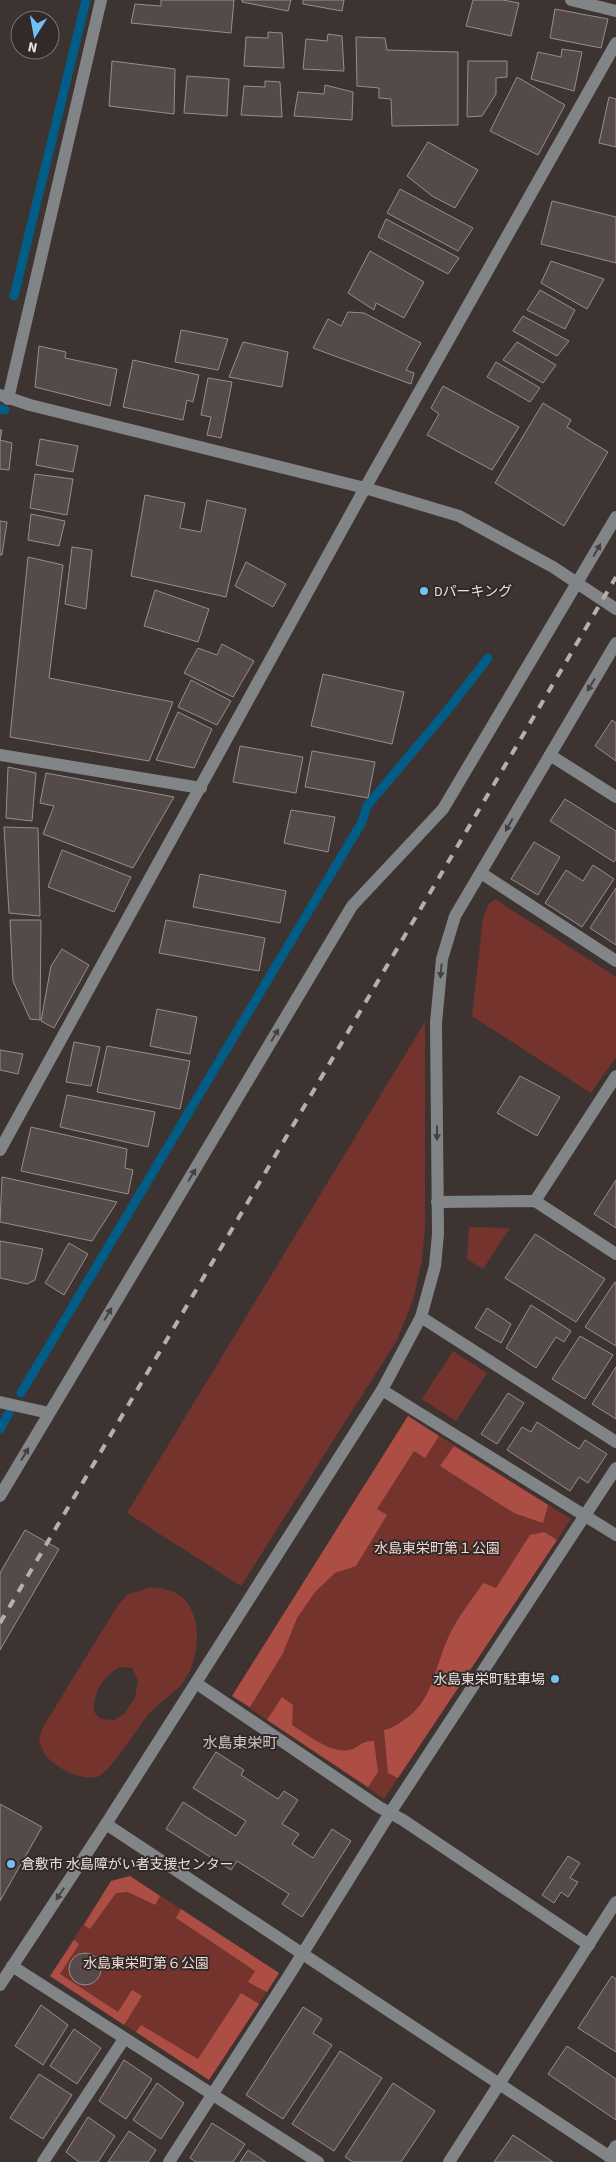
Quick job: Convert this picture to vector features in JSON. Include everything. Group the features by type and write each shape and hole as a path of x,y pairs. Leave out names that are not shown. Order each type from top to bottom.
{"street":[{"path":"102,0 4,397 365,488 459,516 553,567 616,609"},
{"path":"571,0 616,11"},
{"path":"0,1150 365,488 616,43"},
{"path":"0,1496 352,906 443,809 616,517"},
{"path":"0,1985 106,1824 382,1390 422,1317 435,1266 438,1234 436,1023 442,959 456,916 616,643"},
{"path":"0,755 201,788"},
{"path":"550,755 616,797"},
{"path":"481,873 616,961"},
{"path":"535,1201 616,1076"},
{"path":"437,1202 535,1201 616,1254"},
{"path":"422,1317 616,1442"},
{"path":"382,1390 616,1535"},
{"path":"0,1402 49,1413"},
{"path":"169,2162 302,1955 390,1813 616,1468"},
{"path":"196,1683 589,1945"},
{"path":"106,1824 499,2084 614,2155"},
{"path":"449,2162 616,1902"},
{"path":"12,1966 212,2094 303,2158 318,2162"},
{"path":"43,2162 124,2039"}],"green space":[{"path":"495,899 616,977 616,1057 591,1093 472,1016 483,918 489,904"},
{"path":"425,1022 425,1227 422,1260 413,1300 397,1340 241,1586 127,1513"},
{"path":"469,1227 510,1228 483,1269 467,1259"},
{"path":"453,1351 487,1373 456,1421 422,1399"},
{"name":"水島東栄町第１公園","path":"408,1416 571,1519 384,1799 232,1696"},
{"path":"151,1587 171,1591 182,1597 189,1606 197,1629 197,1641 192,1665 181,1685 147,1716 109,1768 97,1777 78,1776 59,1767 49,1759 39,1739 43,1727 118,1605 127,1595","holes":["119,1667 132,1668 138,1681 135,1698 124,1714 114,1720 101,1719 94,1712 94,1704 100,1686"]},
{"name":"水島東栄町第６公園","path":"130,1876 279,1973 209,2080 50,1976 111,1881"}],"shaded area":[{"path":"408,1416 439,1436 425,1458 414,1451 377,1509 387,1515 356,1566 335,1573 315,1592 297,1618 283,1653 250,1707 232,1696"},
{"path":"454,1446 548,1505 543,1523 514,1513 440,1466"},
{"path":"544,1532 557,1540 398,1778 388,1773 384,1730 401,1722 420,1705 431,1685 451,1631 483,1583 496,1588 530,1535"},
{"path":"282,1697 293,1705 292,1725 327,1746 334,1749 349,1750 362,1743 374,1741 378,1772 368,1787 267,1720"},
{"path":"130,1876 160,1896 155,1905 128,1892 116,1893 90,1929 84,1925 111,1881"},
{"path":"181,1909 279,1973 267,1992 248,1982 255,1971 176,1918"},
{"path":"74,1940 79,1944 60,1974 118,2012 132,1990 142,1996 124,2025 50,1976"},
{"path":"241,1993 259,2004 209,2080 136,2032 141,2025 198,2059"}],"building":[{"path":"161,0 234,0 231,33 131,23 135,4 161,6"},
{"path":"242,0 291,0 288,11 242,2"},
{"path":"303,0 344,0 342,11 303,4"},
{"path":"473,0 503,0 519,3 511,36 466,26"},
{"path":"555,9 608,19 601,48 550,38"},
{"path":"268,32 282,33 284,68 244,66 246,37 268,38"},
{"path":"328,34 342,36 344,71 303,69 306,39 327,41"},
{"path":"356,37 385,38 387,50 458,52 458,125 392,126 391,99 379,98 379,88 357,86"},
{"path":"562,49 582,52 574,91 531,79 538,52 561,57"},
{"path":"112,61 175,69 174,114 109,106"},
{"path":"468,61 507,61 507,77 496,78 496,94 482,116 467,117"},
{"path":"187,76 229,79 227,116 184,113"},
{"path":"517,77 565,105 538,155 490,131"},
{"path":"265,81 280,82 282,117 241,115 244,86 265,87"},
{"path":"325,85 353,92 352,120 294,116 298,92 324,94"},
{"path":"609,97 616,99 616,147 599,143"},
{"path":"428,142 478,170 455,208 432,196 407,176"},
{"path":"400,189 473,228 458,251 387,213"},
{"path":"552,201 616,217 616,263 541,244"},
{"path":"386,219 459,258 448,274 378,237"},
{"path":"370,251 424,282 404,318 376,303 374,310 348,293"},
{"path":"551,261 604,279 587,309 541,283"},
{"path":"540,290 575,310 565,329 527,310"},
{"path":"348,312 364,313 421,343 406,370 414,373 411,384 313,348 328,319 341,326"},
{"path":"523,316 569,341 557,356 513,331"},
{"path":"181,330 228,339 218,370 175,362"},
{"path":"243,342 288,352 282,387 229,377"},
{"path":"517,342 556,365 543,383 503,360"},
{"path":"39,346 66,352 65,358 117,369 110,406 35,387"},
{"path":"133,360 199,375 193,402 187,400 183,420 123,407"},
{"path":"496,362 540,388 530,402 487,377"},
{"path":"208,378 232,382 221,438 207,435 211,417 201,415"},
{"path":"443,386 519,427 492,470 427,435 439,414 431,408"},
{"path":"543,403 571,420 567,427 608,452 564,526 495,483"},
{"path":"40,439 78,446 73,472 36,465"},
{"path":"0,440 12,443 9,470 0,469"},
{"path":"35,474 73,479 67,515 30,508"},
{"path":"145,495 185,503 180,528 201,532 207,500 246,509 226,597 131,576"},
{"path":"31,514 65,521 59,546 28,540"},
{"path":"0,521 7,522 2,555 0,555"},
{"path":"72,547 92,550 86,609 65,604"},
{"path":"28,557 63,565 49,678 173,702 149,761 10,737"},
{"path":"246,562 286,584 273,607 235,586"},
{"path":"155,590 209,609 198,642 144,626"},
{"path":"222,644 254,661 233,697 184,673 198,648 217,655"},
{"path":"323,674 404,692 392,744 311,726"},
{"path":"191,680 231,701 217,725 178,707"},
{"path":"178,712 212,729 194,768 156,760"},
{"path":"612,720 616,723 616,761 595,746"},
{"path":"240,746 303,757 296,793 233,782"},
{"path":"312,751 375,762 368,798 305,787"},
{"path":"8,767 36,773 32,821 6,818"},
{"path":"46,773 174,797 133,868 43,834 54,806 40,803"},
{"path":"565,799 616,831 616,859 614,862 550,821"},
{"path":"291,810 335,817 328,852 284,843"},
{"path":"4,827 38,828 40,916 9,913"},
{"path":"534,842 560,857 538,895 511,879"},
{"path":"62,850 131,877 114,912 48,887"},
{"path":"593,865 614,879 582,927 545,903 566,870 583,881"},
{"path":"200,874 286,891 280,923 193,907"},
{"path":"616,888 616,945 590,928"},
{"path":"10,920 41,920 40,1020 30,1019 13,981"},
{"path":"166,920 265,938 259,971 159,953"},
{"path":"62,949 89,965 54,1028 41,1021 51,966"},
{"path":"157,1009 197,1017 190,1054 150,1046"},
{"path":"74,1042 100,1047 91,1086 66,1082"},
{"path":"107,1046 190,1061 180,1109 97,1092"},
{"path":"0,1050 23,1054 18,1074 0,1070"},
{"path":"520,1076 560,1097 537,1136 497,1113"},
{"path":"67,1095 155,1112 148,1147 60,1127"},
{"path":"31,1127 127,1149 125,1168 133,1170 128,1194 21,1171"},
{"path":"2,1177 117,1202 92,1241 0,1222"},
{"path":"616,1180 616,1228 594,1214"},
{"path":"535,1234 605,1279 576,1322 505,1278"},
{"path":"0,1241 43,1249 35,1280 27,1284 0,1278"},
{"path":"69,1243 88,1254 64,1295 45,1283"},
{"path":"616,1283 616,1346 585,1327"},
{"path":"531,1305 571,1331 564,1342 556,1337 536,1368 506,1348"},
{"path":"487,1308 511,1324 501,1343 475,1328"},
{"path":"580,1336 613,1355 585,1399 552,1379"},
{"path":"616,1367 616,1419 592,1404"},
{"path":"508,1393 524,1403 497,1444 481,1434"},
{"path":"537,1422 579,1449 585,1440 607,1454 588,1483 579,1477 570,1491 507,1450 522,1427 531,1432"},
{"path":"25,1530 59,1549 0,1650 0,1573"},
{"path":"216,1752 244,1770 241,1775 278,1799 284,1791 298,1800 282,1824 299,1834 292,1844 313,1858 332,1829 351,1841 302,1917 282,1904 289,1894 237,1861 231,1870 166,1829 183,1802 236,1836 246,1821 193,1788"},
{"name":"倉敷市 水島障がい者支援センター","path":"0,1804 42,1827 0,1901"},
{"path":"568,1856 580,1863 570,1878 578,1882 568,1897 561,1892 554,1903 542,1895"},
{"path":"85,1953 91,1954 96,1958 100,1963 100,1975 96,1980 91,1984 85,1985 79,1984 74,1980 70,1975 69,1969 70,1963 74,1958 79,1954"},
{"path":"612,1976 616,1979 616,2052 578,2028"},
{"path":"41,2005 68,2025 43,2065 15,2046"},
{"path":"303,2007 322,2019 313,2033 332,2045 283,2119 246,2095"},
{"path":"74,2029 101,2048 77,2084 50,2066"},
{"path":"567,2046 616,2079 616,2120 548,2074"},
{"path":"340,2051 382,2078 334,2151 292,2124"},
{"path":"124,2060 152,2079 126,2119 99,2101"},
{"path":"39,2074 72,2095 43,2139 10,2118"},
{"path":"157,2083 184,2103 161,2139 133,2120"},
{"path":"393,2083 435,2111 401,2162 353,2162 345,2157"},
{"path":"88,2117 115,2136 98,2162 79,2162 66,2152"},
{"path":"212,2123 245,2144 233,2162 196,2162 190,2158"},
{"path":"129,2131 156,2150 148,2162 108,2162"},
{"path":"513,2135 553,2162 494,2162"},
{"path":"248,2150 266,2162 240,2162"}],"waterway":[{"path":"14,296 86,0"},
{"path":"0,409 5,410"},
{"path":"21,1393 362,822 367,806 446,712 488,658"},
{"path":"0,1429 9,1413"}],"railway":[{"path":"0,1623 616,577"}],"place":[{"name":"Dパーキング","path":"424,591"},
{"name":"水島東栄町駐車場","path":"555,1679"},
{"name":"倉敷市 水島障がい者支援センター","path":"11,1864"}],"district":[{"name":"水島東栄町","path":"240,1743"}]}
